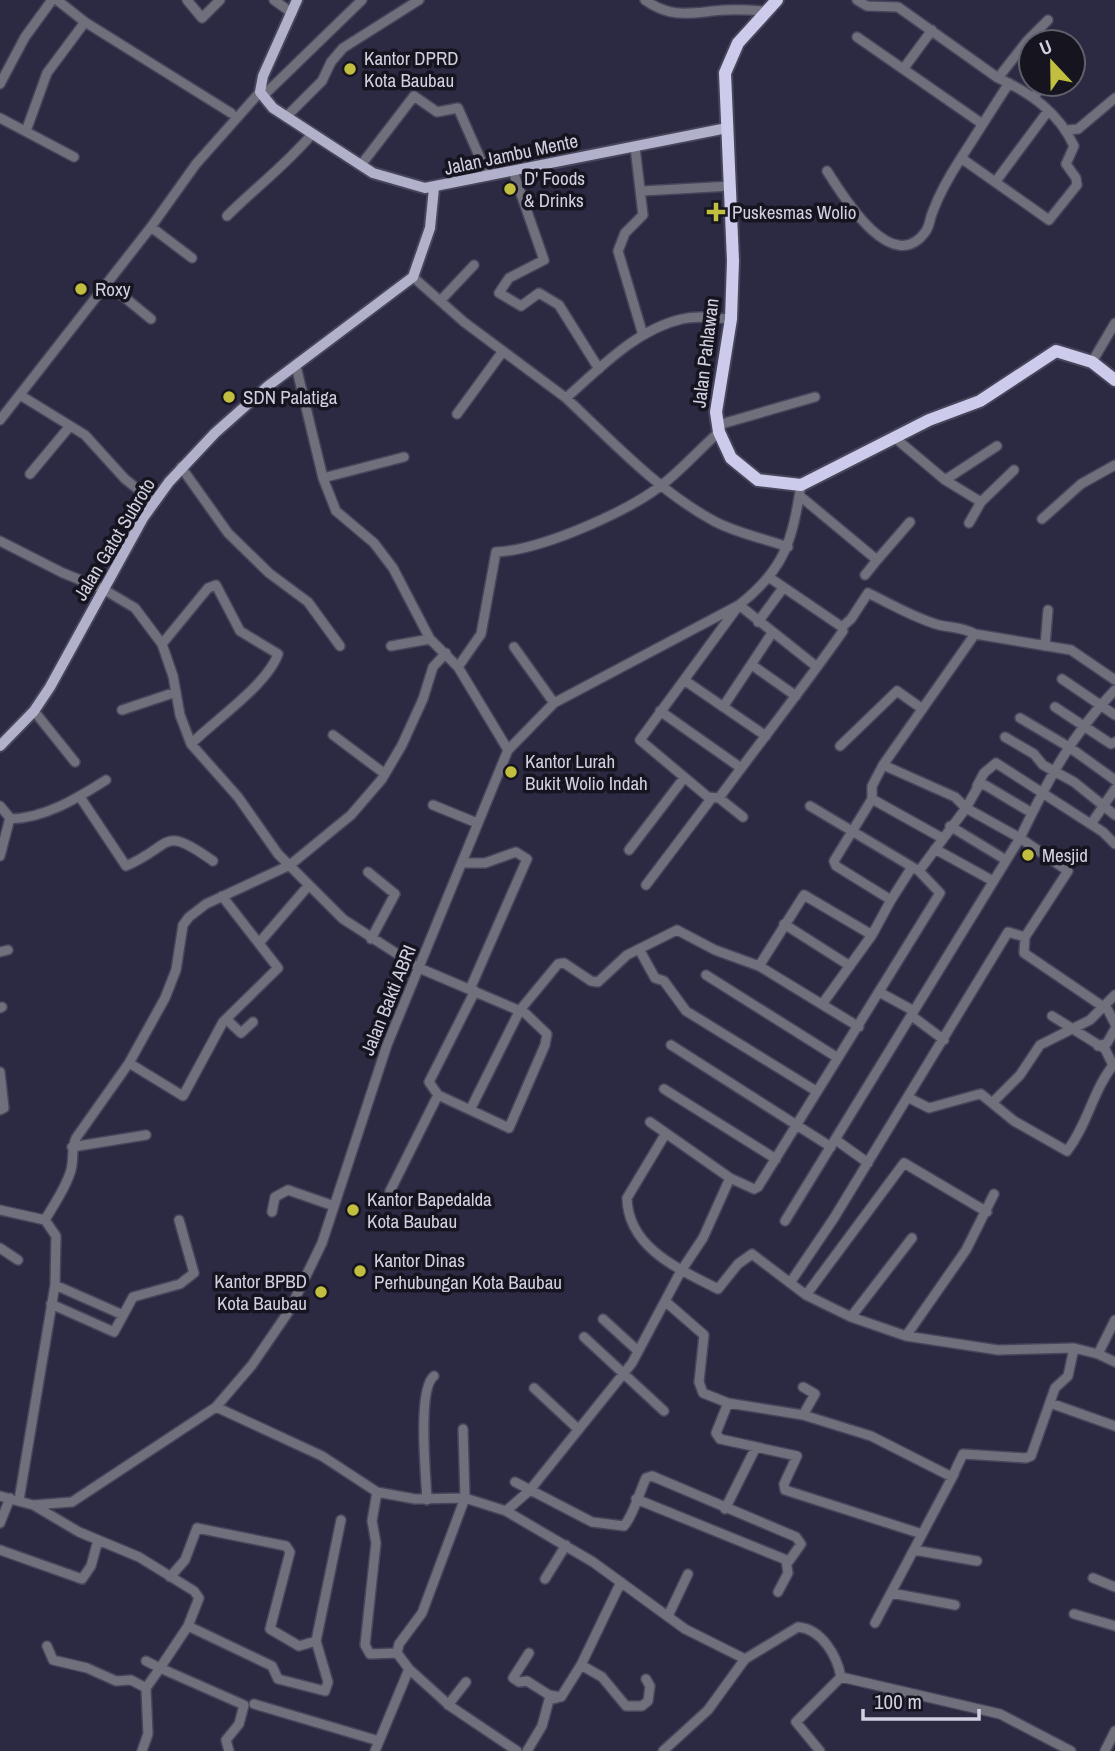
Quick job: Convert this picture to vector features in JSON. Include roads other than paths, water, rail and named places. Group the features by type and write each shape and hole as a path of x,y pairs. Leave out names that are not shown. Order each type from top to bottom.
{"highway":[{"name":"Jalan Pahlawan","path":"777,0 738,43 727,63 727,128 732,186 731,319 717,406 719,429 731,458 753,477 801,490"},
{"path":"801,490 894,437 929,420 981,401 1054,351 1075,354 1092,362 1115,380"}],"main road":[{"path":"261,94 263,76 297,0"},
{"name":"Jalan Jambu Mente","path":"261,94 286,117 373,173 434,188 727,128"},
{"path":"414,277 430,228 434,188"},
{"name":"Jalan Gatot Subroto","path":"0,746 34,711 153,501 181,467 246,405 414,277"}],"street":[{"path":"0,84 25,37 55,0 85,22 231,113"},
{"path":"187,0 202,18 220,0"},
{"path":"274,0 292,13"},
{"path":"0,420 151,227 196,164 261,94 362,0"},
{"path":"286,117 322,81 336,54 419,0"},
{"path":"645,0 660,10 682,15 723,10 765,11"},
{"path":"857,0 867,6 898,7 998,78 1017,87"},
{"path":"998,78 1027,41 1048,20"},
{"path":"26,131 47,73 85,22"},
{"path":"904,68 932,30"},
{"path":"857,37 981,123"},
{"path":"827,171 877,235 888,243 904,247 914,244 926,230 945,184 981,123 1009,83"},
{"path":"361,166 414,96 437,112 458,108 488,176"},
{"path":"961,158 1049,220 1077,185 1076,178 1066,167 1075,149 1067,130 1037,98"},
{"path":"1067,130 1078,129 1115,98"},
{"path":"996,181 1048,111"},
{"path":"0,118 74,158"},
{"path":"227,216 274,171 288,162 312,134"},
{"path":"635,147 643,215 625,233 618,251 643,335"},
{"path":"513,171 544,260 509,278 499,293 521,306 540,293 555,300 598,369"},
{"path":"642,191 732,186"},
{"path":"151,227 192,258"},
{"path":"441,300 474,265"},
{"path":"414,277 503,351 566,398 660,486 722,525 788,547"},
{"path":"107,283 151,319"},
{"path":"566,398 598,369 643,335 683,318 731,319"},
{"path":"1092,362 1115,323"},
{"path":"457,414 503,351"},
{"path":"296,366 323,478 338,513 376,545 393,568 429,639 458,667 508,750"},
{"path":"20,395 70,426 103,451 125,479 153,501"},
{"path":"458,667 481,634 496,552 512,550 621,510 660,486 719,429 815,397"},
{"path":"30,474 70,426"},
{"path":"894,437 945,480 981,502"},
{"path":"945,480 997,446"},
{"path":"323,478 404,457"},
{"path":"1041,519 1081,484 1115,465"},
{"path":"181,467 228,533 269,573 323,618 340,646"},
{"path":"969,523 981,502 1014,470"},
{"path":"801,490 877,560"},
{"name":"Jalan Bakti ABRI","path":"0,1496 33,1505 72,1502 216,1407 259,1356 289,1311 311,1269 387,1045 508,750 554,703 739,605 770,578 788,547 801,490"},
{"path":"865,575 910,522"},
{"path":"1,543 103,589 135,608 162,644 180,715 191,744 238,797 272,847 343,919 419,968 473,990 520,1010 548,1036 509,1128 471,1108 438,1095 429,1081 473,990 527,859 524,854 516,852 485,863 462,863"},
{"path":"770,578 842,627"},
{"path":"162,644 208,588 216,584 240,631 278,654 273,664 240,700 191,744"},
{"path":"758,622 783,587"},
{"path":"842,627 851,620 868,593 918,617 942,625 957,626 975,635 1078,653 1115,680"},
{"path":"743,817 684,779 639,740 739,605 817,667"},
{"path":"1045,646 1048,610"},
{"path":"646,885 766,736 843,631 842,627"},
{"path":"723,707 772,633"},
{"path":"891,900 835,864 872,799 872,786 883,765 975,635"},
{"path":"391,646 429,639"},
{"path":"514,647 554,703"},
{"path":"45,1220 72,1168 72,1147 96,1106 130,1063 172,979 183,925 192,913 222,896 290,865 351,815 385,774 415,720 433,667 446,653"},
{"path":"752,665 796,696"},
{"path":"1062,679 1115,715"},
{"path":"684,680 766,736"},
{"path":"785,1221 1020,838 1053,771 1085,725 1115,690"},
{"path":"840,746 897,691 921,708"},
{"path":"122,710 176,692"},
{"path":"1055,707 1114,745"},
{"path":"34,711 75,762"},
{"path":"660,711 741,768"},
{"path":"1020,718 1069,747 1115,780"},
{"path":"333,735 385,774"},
{"path":"1005,737 1115,815"},
{"path":"823,1003 872,935 891,900 935,849 966,808 984,773 996,763 1091,824 1115,844"},
{"path":"883,765 955,797 966,808 1020,838 1068,872 1025,937 1024,953 1103,1007 1115,1026 1107,1043 1096,1046"},
{"path":"629,850 684,779"},
{"path":"10,819 44,813 80,797 106,780"},
{"path":"977,786 985,785 1032,813"},
{"path":"1091,824 1115,789"},
{"path":"80,797 126,866 174,840 183,840 213,861"},
{"path":"872,799 942,838"},
{"path":"433,805 477,823"},
{"path":"0,806 10,819"},
{"path":"650,1122 730,1178 754,1189 776,1159 794,1125 859,1027 940,893 915,869 810,806"},
{"path":"0,856 10,819"},
{"path":"950,826 1006,860"},
{"path":"935,849 993,881"},
{"path":"368,872 395,894 371,939"},
{"path":"259,943 309,885"},
{"path":"759,966 804,895 872,935"},
{"path":"130,1063 183,1096 226,1019 278,968 222,896"},
{"path":"784,924 849,966"},
{"path":"471,1108 520,1010 560,963 595,982 624,957 679,930 715,950 759,966 859,1027"},
{"path":"790,1283 909,1098 1008,932 1025,937"},
{"path":"639,949 655,978 664,981 686,1011 816,1091"},
{"path":"706,975 838,1058"},
{"path":"879,992 913,1014 944,1040"},
{"path":"992,1103 1020,1075 1040,1045 1090,1020 1115,995"},
{"path":"909,1098 929,1108 981,1094 1014,1121 1061,1151 1067,1151 1083,1127 1098,1087 1114,1064 1109,1052 1052,1016"},
{"path":"226,1019 240,1033 253,1022"},
{"path":"671,1045 794,1125 868,1163"},
{"path":"0,1072 4,1108 0,1111"},
{"path":"664,1088 776,1159"},
{"path":"390,1191 438,1095"},
{"path":"666,1133 631,1187 627,1211 638,1235 665,1262 681,1271 718,1289 738,1264 752,1254 806,1295 851,1317 906,1336 998,1350 1074,1348 1115,1362"},
{"path":"72,1147 146,1135"},
{"path":"806,1295 904,1163 987,1212"},
{"path":"506,1511 530,1490 638,1351 681,1271 703,1238 730,1178"},
{"path":"272,1212 275,1197 288,1189 334,1206"},
{"path":"906,1336 967,1250 994,1194"},
{"path":"0,1210 45,1220 56,1236 55,1285 15,1499 0,1523"},
{"path":"51,1304 111,1333 133,1297 180,1284 194,1273 179,1220"},
{"path":"851,1317 912,1238"},
{"path":"0,1248 18,1260"},
{"path":"55,1285 123,1315"},
{"path":"665,1301 704,1335 700,1389 728,1403 803,1415 871,1436 949,1477 954,1474"},
{"path":"603,1319 638,1351"},
{"path":"1098,1354 1115,1320"},
{"path":"584,1337 621,1375 664,1411"},
{"path":"875,1623 963,1454 1029,1458 1056,1386 1068,1376 1074,1348"},
{"path":"427,1500 424,1426 427,1385 434,1376"},
{"path":"803,1387 815,1394 803,1415"},
{"path":"534,1388 578,1429"},
{"path":"728,1403 716,1437 733,1444 797,1456 784,1484 785,1490 922,1534"},
{"path":"1049,1403 1115,1426"},
{"path":"216,1407 322,1456 347,1475 377,1492 427,1500 465,1498 506,1511 530,1528 566,1545 693,1633 745,1659"},
{"path":"397,1653 400,1644 422,1613 465,1498 463,1429"},
{"path":"725,1509 756,1447"},
{"path":"515,1482 592,1522 624,1526 646,1478 652,1476 799,1539 801,1544 791,1560 786,1560 636,1500"},
{"path":"377,1492 372,1521 376,1543 365,1645 370,1654 397,1653"},
{"path":"33,1505 98,1540 139,1557 199,1598 188,1626 146,1688 148,1734 142,1751"},
{"path":"188,1626 272,1666 278,1679 325,1691 328,1682 316,1641 341,1520"},
{"path":"170,1577 186,1560 197,1528 286,1546 290,1552 270,1629 299,1646 316,1641"},
{"path":"0,1550 82,1579 91,1566 98,1540"},
{"path":"545,1579 566,1545"},
{"path":"914,1550 977,1561"},
{"path":"778,1592 788,1573 786,1560"},
{"path":"668,1616 688,1574"},
{"path":"1093,1578 1115,1587"},
{"path":"527,1751 542,1726 550,1700 565,1694 621,1582"},
{"path":"891,1593 955,1605"},
{"path":"1074,1614 1115,1626"},
{"path":"663,1751 708,1710 745,1659 803,1627 818,1636 831,1650 842,1677"},
{"path":"47,1646 52,1660 87,1668 116,1681 131,1680 146,1688"},
{"path":"397,1653 409,1669 448,1704 517,1751"},
{"path":"529,1653 513,1678 519,1682 527,1681 557,1698"},
{"path":"146,1661 244,1705 239,1724 226,1740 229,1751"},
{"path":"581,1665 602,1678 626,1706 642,1706 649,1701 650,1686 646,1679"},
{"path":"254,1704 377,1746 409,1669"},
{"path":"820,1751 796,1722 842,1677"},
{"path":"842,1677 1000,1714 1072,1751"},
{"path":"448,1704 466,1682"},
{"path":"1104,1751 1115,1731"}],"place":[{"name":"Kantor DPRD Kota Baubau","path":"350,69"},
{"name":"D' Foods & Drinks","path":"510,189"},
{"name":"Puskesmas Wolio","path":"716,212"},
{"name":"Roxy","path":"81,289"},
{"name":"SDN Palatiga","path":"229,397"},
{"name":"Kantor Lurah Bukit Wolio Indah","path":"511,772"},
{"name":"Mesjid","path":"1028,855"},
{"name":"Kantor Bapedalda Kota Baubau","path":"353,1210"},
{"name":"Kantor Dinas Perhubungan Kota Baubau","path":"360,1271"},
{"name":"Kantor BPBD Kota Baubau","path":"321,1292"}]}
